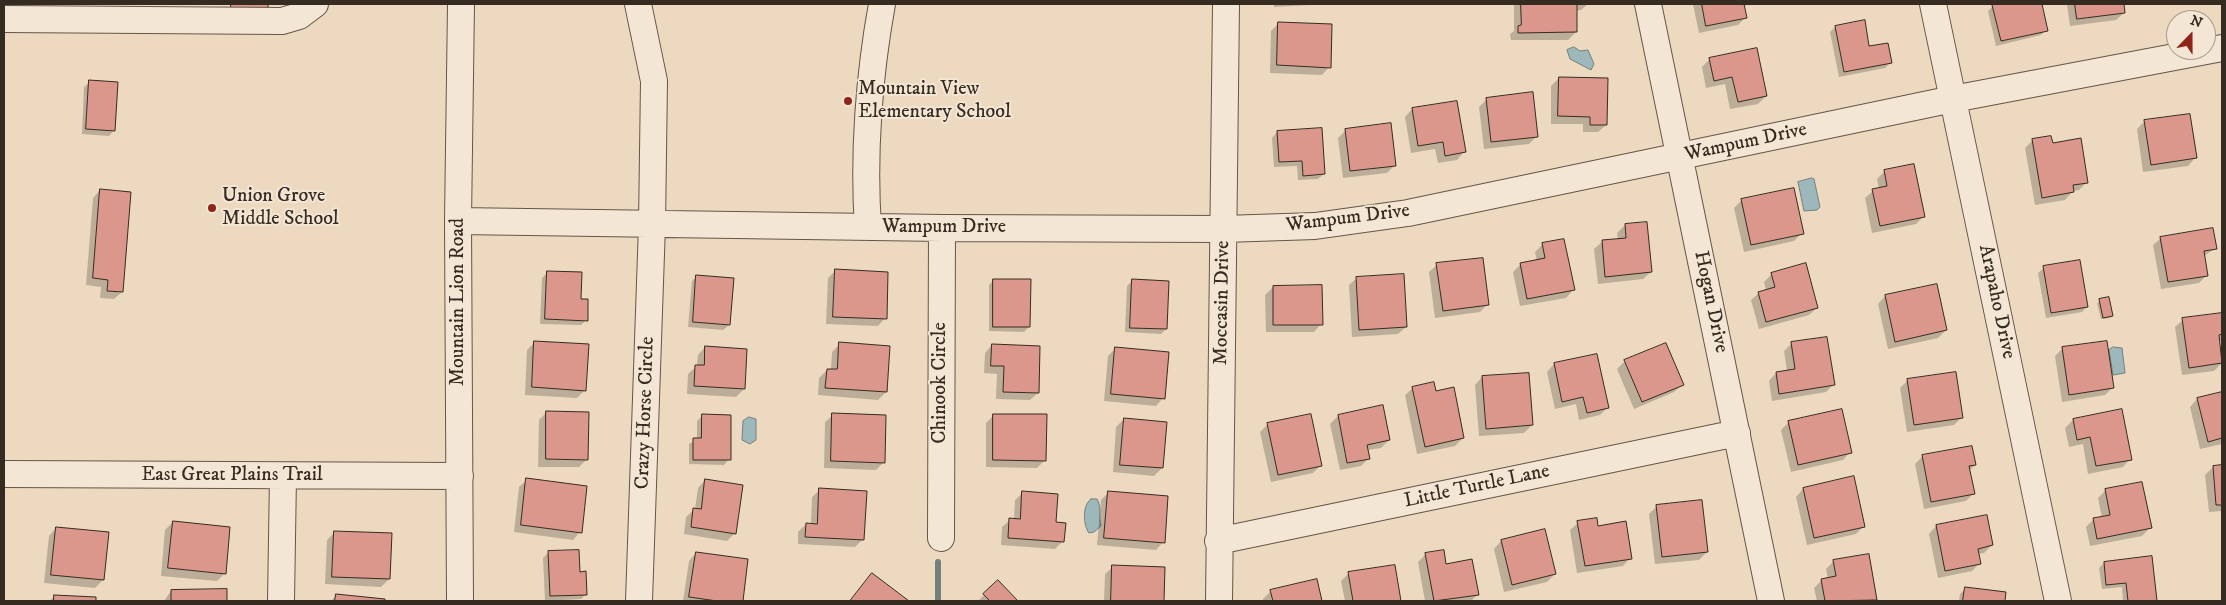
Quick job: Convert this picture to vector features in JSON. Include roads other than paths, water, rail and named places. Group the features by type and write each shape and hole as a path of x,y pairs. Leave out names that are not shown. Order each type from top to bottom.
{"street":[{"path":"4,19 56,12 282,21 299,16 315,4"},
{"name":"Mountain Lion Road","path":"460,601 458,221 461,4"},
{"name":"Crazy Horse Circle","path":"638,4 654,81 652,225 639,601"},
{"path":"868,227 866,200 870,107 876,35 882,4"},
{"name":"Moccasin Drive","path":"1219,601 1218,541 1226,4"},
{"name":"Hogan Drive","path":"1648,4 1771,601"},
{"name":"Arapaho Drive","path":"1933,4 2058,601"},
{"name":"Wampum Drive","path":"458,221 652,225 1224,230 1315,226 1408,213 1681,158 1954,99 2222,48"},
{"name":"Chinook Circle","path":"941,538 942,228"},
{"name":"Little Turtle Lane","path":"1218,541 1737,432"},
{"name":"East Great Plains Trail","path":"4,474 460,476"},
{"path":"281,601 283,476"}],"water":[{"path":"1574,47 1580,51 1588,50 1594,64 1591,70 1570,59 1567,50"},
{"path":"1814,179 1820,207 1817,210 1804,211 1798,182"},
{"path":"2113,347 2122,348 2125,373 2113,375 2109,350"},
{"path":"749,417 756,419 756,440 750,444 742,440 743,421"},
{"path":"1091,499 1097,499 1100,508 1101,526 1094,532 1089,533 1084,515 1086,506"}],"waterway":[{"path":"938,562 938,601"}],"place":[{"name":"Mountain View Elementary School","path":"848,101"},
{"name":"Union Grove Middle School","path":"212,208"}]}
